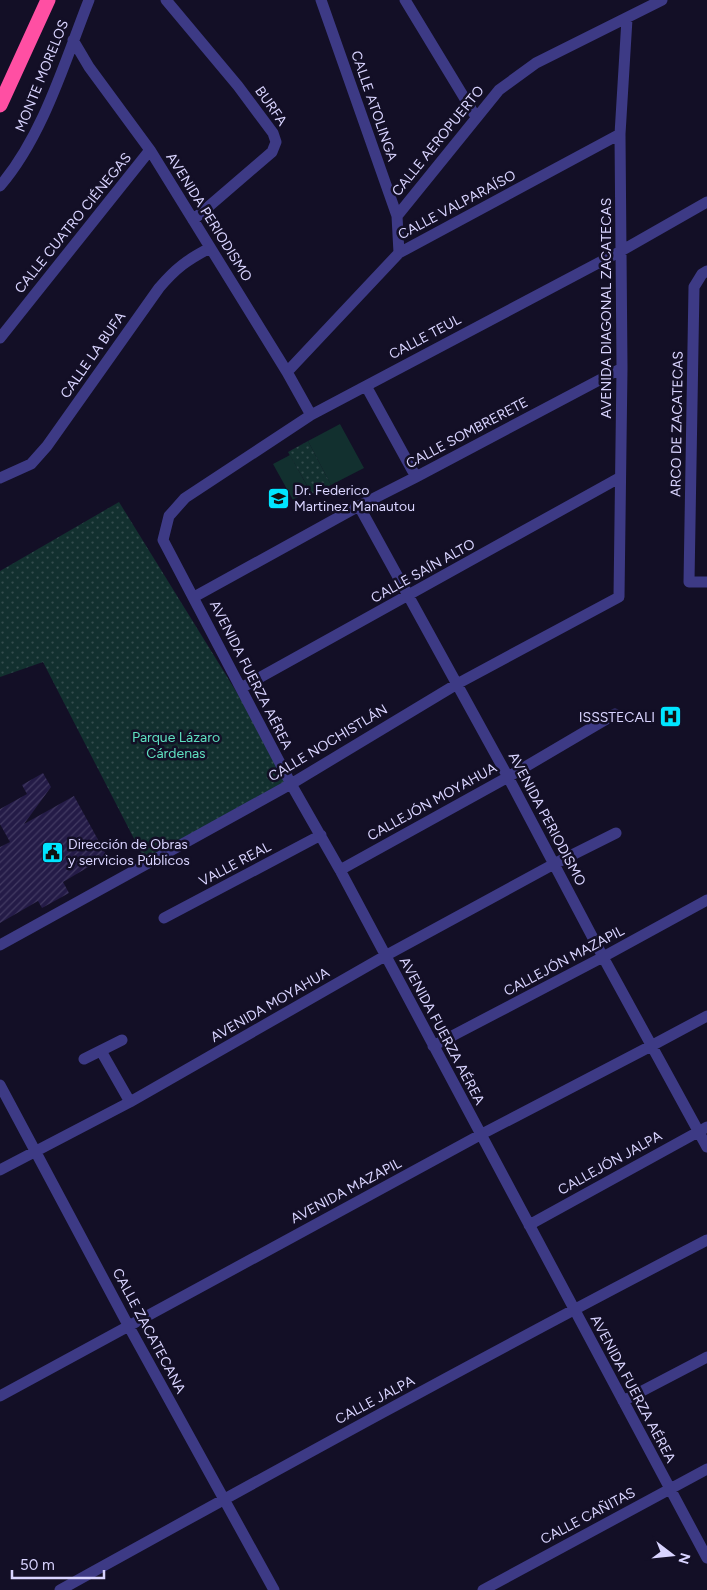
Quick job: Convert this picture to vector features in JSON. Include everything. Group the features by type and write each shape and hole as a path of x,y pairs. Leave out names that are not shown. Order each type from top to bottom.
{"highway":[{"path":"0,105 48,0"}],"street":[{"name":"MONTE MORELOS","path":"0,186 30,145 44,116 89,0"},
{"name":"BURFA","path":"166,0 238,86 273,133 276,142 272,152 193,220"},
{"name":"CALLE ATOLINGA","path":"321,0 397,216 399,253"},
{"path":"405,0 476,117"},
{"name":"CALLE AEROPUERTO","path":"397,216 499,90 536,63 662,0"},
{"name":"AVENIDA DIAGONAL ZACATECAS","path":"619,597 619,478 622,368 620,134 627,19"},
{"name":"AVENIDA PERIODISMO","path":"73,40 89,67 150,150 287,372 311,415"},
{"name":"CALLE VALPARAÍSO","path":"287,372 399,253 620,134"},
{"name":"CALLE CUATRO CIÉNEGAS","path":"0,338 150,150"},
{"name":"CALLE TEUL","path":"169,516 185,498 311,415 621,251 707,202"},
{"name":"CALLE LA BUFA","path":"0,478 31,464 47,446 159,288 173,272 189,259 210,248"},
{"name":"ARCO DE ZACATECAS","path":"707,271 702,274 694,288 689,582 707,582"},
{"name":"CALLE SOMBRERETE","path":"194,597 359,506 622,368"},
{"path":"366,386 416,477"},
{"name":"CALLE SAÍN ALTO","path":"241,688 408,597 619,478"},
{"name":"AVENIDA PERIODISMO","path":"359,506 508,777 651,1046 703,1129 707,1147"},
{"name":"AVENIDA FUERZA AÉREA","path":"169,516 163,540 291,784 340,870 528,1226 707,1558"},
{"name":"CALLE NOCHISTLÁN","path":"0,945 291,784 457,684 619,597"},
{"name":"CALLEJÓN MOYAHUA","path":"340,870 508,777 615,714"},
{"name":"AVENIDA MOYAHUA","path":"0,1170 130,1102 385,956 554,864 616,833"},
{"name":"VALLE REAL","path":"164,918 320,836"},
{"name":"CALLEJÓN MAZAPIL","path":"433,1046 603,958 707,900"},
{"name":"AVENIDA MAZAPIL","path":"0,1396 480,1135 707,1016"},
{"path":"84,1059 122,1040"},
{"path":"101,1051 130,1102"},
{"name":"CALLE ZACATECANA","path":"0,1085 128,1325 274,1590"},
{"name":"CALLEJÓN JALPA","path":"528,1226 703,1129"},
{"name":"CALLE JALPA","path":"60,1590 574,1309 707,1240"},
{"path":"624,1401 707,1357"},
{"name":"CALLE CAÑITAS","path":"483,1590 707,1469"}],"green space":[{"path":"340,424 364,468 331,485 308,441"},
{"path":"308,441 331,485 312,494 288,452"},
{"path":"290,455 310,491 293,500 273,464"},
{"name":"Parque Lázaro Cárdenas","path":"119,502 291,780 146,862 43,662 0,677 0,571"}],"building":[{"name":"Dirección de Obras y servicios Públicos","path":"43,773 51,787 24,824 74,796 107,856 63,882 69,893 42,908 38,901 0,923 0,847 10,842 0,824 0,809 27,794 22,785"}],"place":[{"name":"Dr. Federico Martinez Manautou","path":"278,498"},
{"name":"ISSSTECALI","path":"671,717"},
{"name":"Dirección de Obras y servicios Públicos","path":"52,852"}]}
